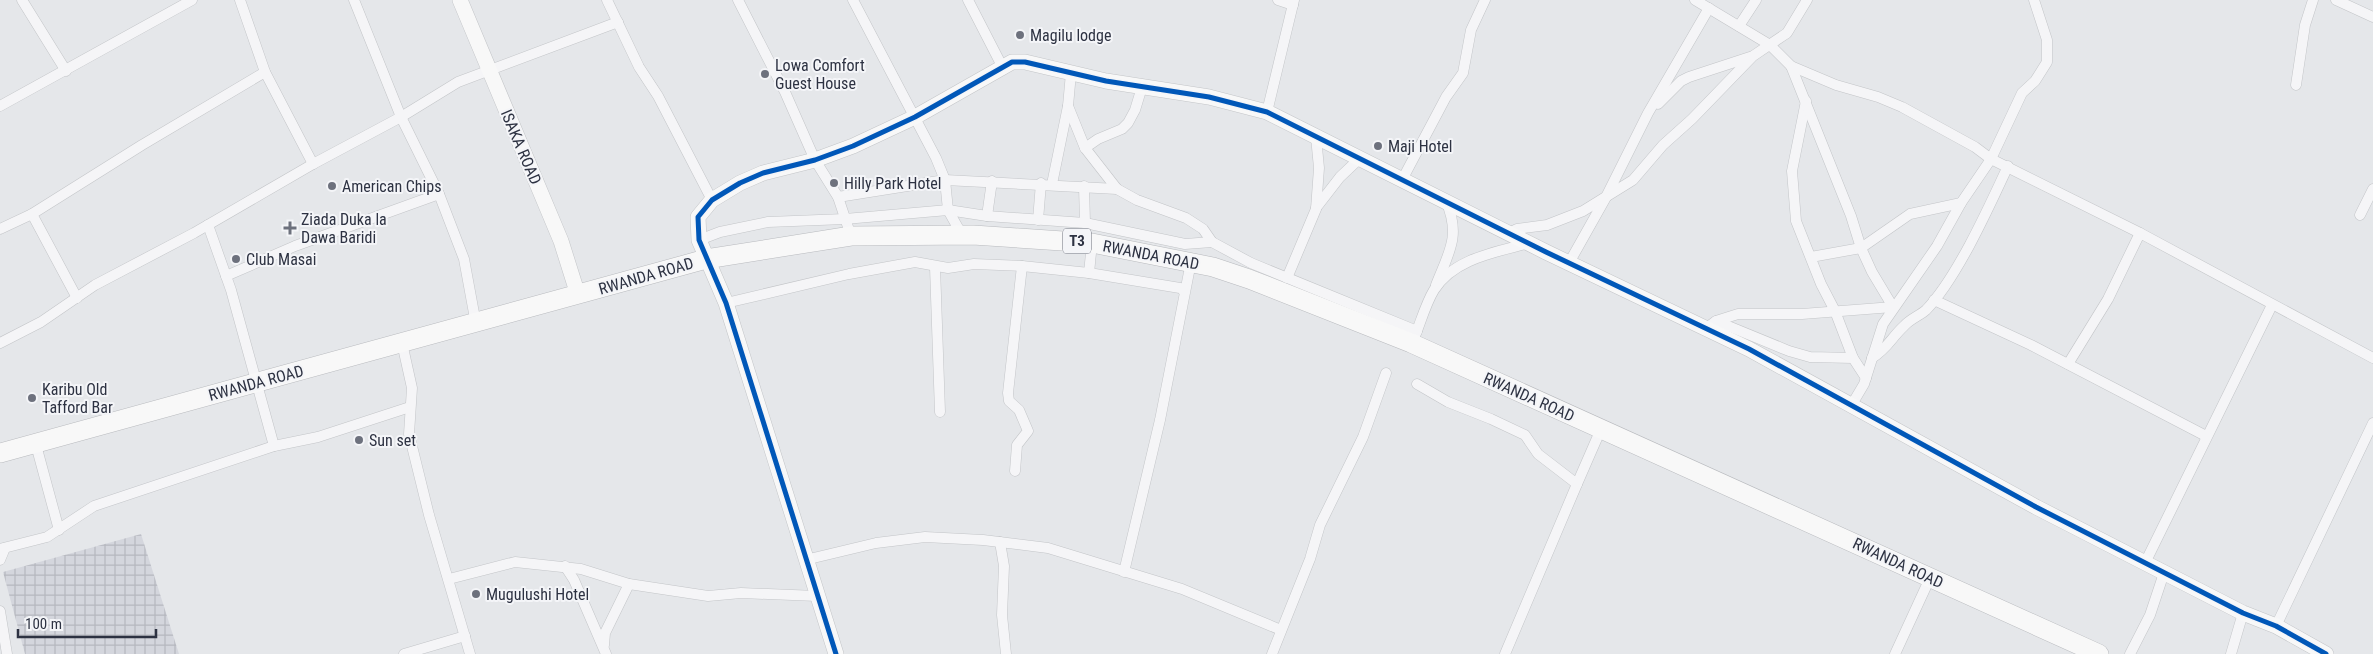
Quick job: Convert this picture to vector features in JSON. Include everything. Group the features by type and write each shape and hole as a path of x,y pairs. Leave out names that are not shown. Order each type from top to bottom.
{"highway":[{"name":"RWANDA ROAD","path":"0,454 706,259 848,228 1031,237 1092,243 1191,262 1249,279 1414,337 1602,429 2099,654"}],"street":[{"path":"22,0 66,71"},
{"path":"0,106 192,0"},
{"path":"240,0 265,72 313,164"},
{"path":"354,0 401,117 439,194 464,259 476,324"},
{"name":"ISAKA ROAD","path":"460,0 561,241 578,295"},
{"path":"607,0 639,67 658,96 712,200"},
{"path":"738,0 785,92 815,160 838,197 848,228"},
{"path":"853,0 928,140 945,180 948,210 962,235"},
{"path":"968,0 1002,66"},
{"path":"1267,112 1293,3 1278,0"},
{"path":"1402,180 1446,97 1462,73 1472,30 1485,0"},
{"path":"1695,0 1770,45 1791,66 1861,248 1892,307"},
{"path":"1739,26 1756,0"},
{"path":"1509,233 1517,229 1560,220 1584,211 1606,199 1633,180 1663,145 1692,120 1753,56 1787,33 1807,0"},
{"path":"1851,406 1860,395 1882,324 1936,246 1961,203 1991,159 2022,93 2035,81 2046,62 2048,40 2034,0"},
{"path":"2296,85 2305,25 2313,0"},
{"path":"2336,0 2373,17"},
{"path":"1569,263 1606,199 1648,113 1709,8"},
{"path":"0,343 41,322 95,285 208,225 313,164 401,117 458,82 618,22"},
{"path":"1648,113 1681,81 1753,56"},
{"path":"836,654 726,303 699,240 698,217 712,200 764,172 815,160 853,146 915,117 1012,62 1024,62 1142,87 1209,98 1267,112 1569,263 1710,325 1803,355 1853,358"},
{"path":"1791,66 1836,85 1878,97 1902,107 1975,147 1991,159 2140,233 2373,358"},
{"path":"0,229 32,214 142,145 265,72"},
{"path":"1052,184 1068,106 1071,73"},
{"path":"1085,148 1105,135 1122,129 1128,123 1135,110 1142,87"},
{"path":"1806,101 1792,171 1796,221 1853,358 1866,378"},
{"path":"1068,106 1085,148 1117,189"},
{"path":"1316,137 1319,168 1316,209"},
{"path":"1287,278 1316,209 1340,177 1360,159"},
{"path":"1872,358 1886,349 1906,323 1926,310 1934,300 1953,272 2008,166"},
{"path":"838,197 945,180 1041,183 1117,189 1138,200 1186,218 1203,229 1212,242 1251,264 1287,278 1414,337 1453,238 1453,217 1446,201"},
{"path":"987,216 992,181"},
{"path":"1038,220 1041,183"},
{"path":"1084,186 1085,223"},
{"path":"2360,215 2373,189"},
{"path":"226,276 295,246 439,194"},
{"path":"1811,257 1861,248 1910,214 1961,203"},
{"path":"699,240 720,232 768,222 848,228 948,210 987,216 1085,223 1122,230 1167,242 1186,244 1212,242"},
{"path":"32,214 77,298"},
{"path":"208,225 226,276 274,446"},
{"path":"2068,364 2108,299 2140,233"},
{"path":"1089,273 1092,243"},
{"path":"1434,289 1452,272 1476,257 1529,243"},
{"path":"726,303 915,262 948,268 974,264 1022,266 1089,273 1180,288 1184,291"},
{"path":"1124,572 1160,420 1191,262"},
{"path":"1015,471 1017,445 1028,431 1019,410 1009,401 1008,393 1022,266"},
{"path":"935,267 940,412"},
{"path":"1934,300 2068,364 2123,395 2206,436"},
{"path":"2145,562 2272,305"},
{"path":"1710,325 1738,314 1802,314 1862,311 1892,307"},
{"path":"1710,325 1851,406 2036,507 2243,613 2276,626 2326,654"},
{"path":"402,343 412,388 408,434 429,515 470,654"},
{"path":"1272,654 1310,558 1320,525 1363,437 1386,373"},
{"path":"1416,384 1448,402 1491,419 1524,436 1538,454 1578,484"},
{"path":"0,560 2,548 47,537 94,506 274,446 318,437 410,407"},
{"path":"2276,626 2373,423"},
{"path":"1505,654 1602,429"},
{"path":"36,445 59,530"},
{"path":"806,560 876,543 925,537 1000,542 1048,548 1190,592 1281,630"},
{"path":"1000,542 1004,566 1002,615 1006,654"},
{"path":"448,578 515,562 565,566 629,584 708,596 741,593 817,596"},
{"path":"565,566 574,580 605,652"},
{"path":"2130,654 2150,615 2164,573"},
{"path":"1895,654 1930,578"},
{"path":"605,652 605,633 629,584"},
{"path":"0,611 7,654"},
{"path":"2231,654 2243,613"},
{"path":"404,654 465,636"}],"shaded area":[{"path":"141,534 179,654 25,654 3,572"}],"cycle path":[{"path":"836,654 726,303 699,240 698,217 712,200 740,183 763,173 815,160 853,146 915,117 1012,62 1025,62 1106,81 1209,97 1267,112 1546,252 1749,349 2036,507 2243,613 2276,626 2326,654"}],"place":[{"name":"Magilu lodge","path":"1020,35"},
{"name":"Lowa Comfort Guest House","path":"765,74"},
{"name":"Maji Hotel","path":"1378,146"},
{"name":"Hilly Park Hotel","path":"834,183"},
{"name":"American Chips","path":"332,186"},
{"name":"Ziada Duka la Dawa Baridi","path":"290,228"},
{"name":"Club Masai","path":"236,259"},
{"name":"Karibu Old Tafford Bar","path":"32,398"},
{"name":"Sun set","path":"359,440"},
{"name":"Mugulushi Hotel","path":"476,594"}]}
